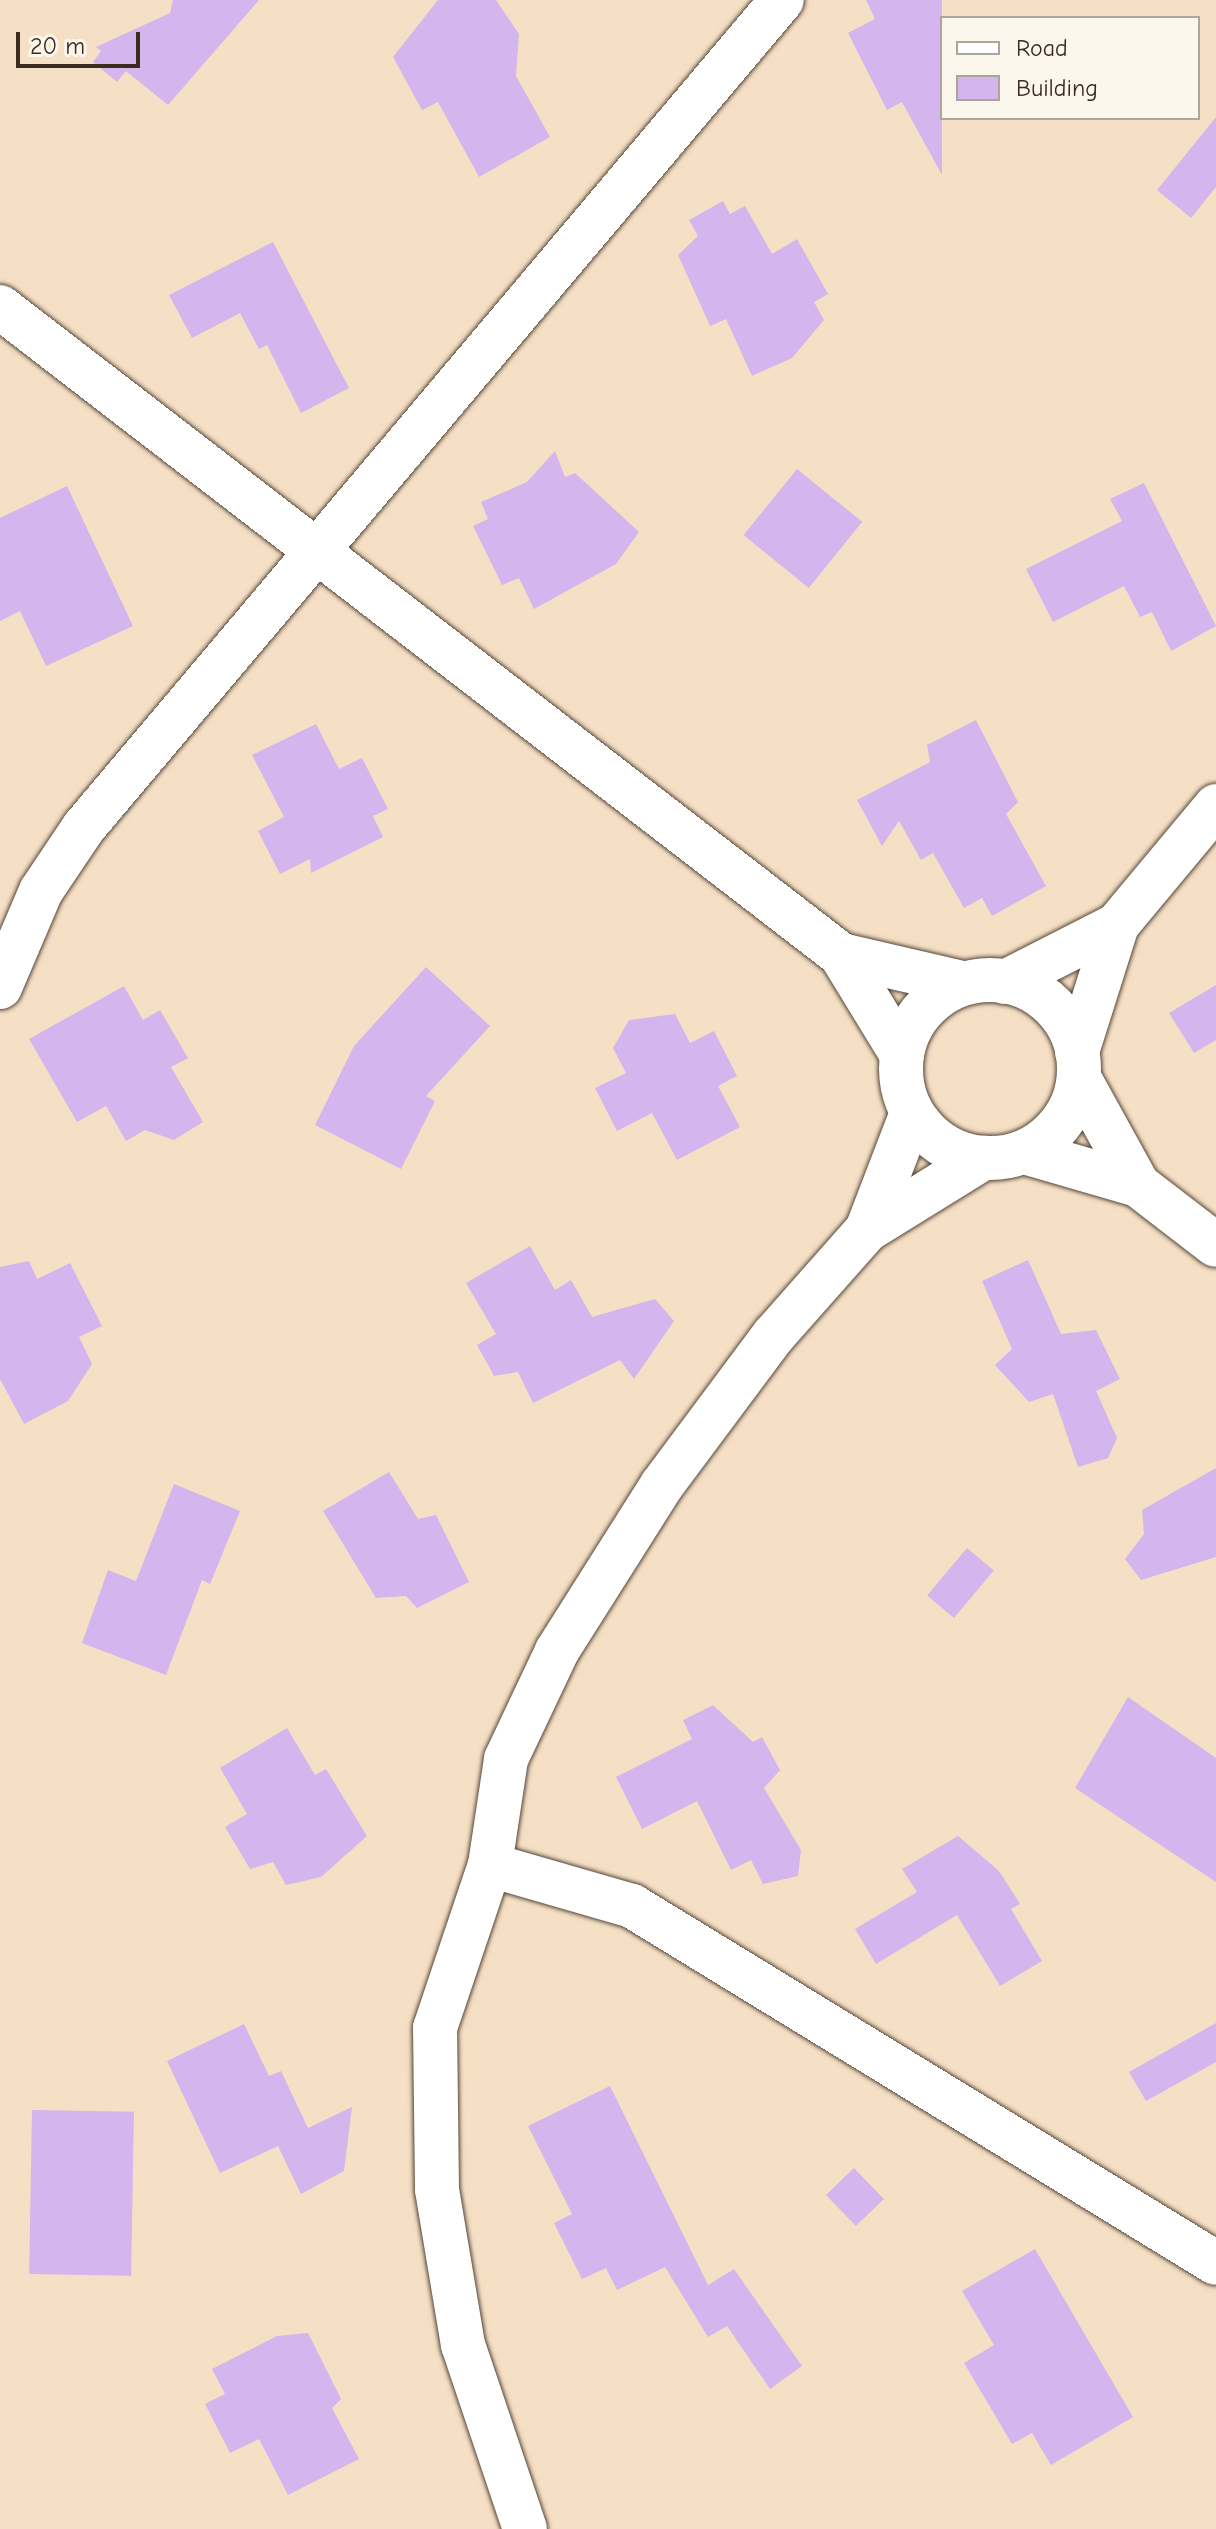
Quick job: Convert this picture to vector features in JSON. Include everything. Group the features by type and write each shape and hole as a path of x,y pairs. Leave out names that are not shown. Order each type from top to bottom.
{"lane":[{"path":"0,987 41,891 84,827 320,553 782,0"},
{"path":"0,307 841,955 902,1055 912,1113 867,1230"},
{"path":"841,955 962,983 1005,982 1117,925 1216,806"},
{"path":"1028,1153 1060,1125 1117,925"},
{"path":"1005,982 1054,1007 1078,1065 1138,1185"},
{"path":"902,1055 927,1005 962,983"},
{"path":"912,1113 955,1151 983,1158 1028,1153 1138,1185 1216,1245"},
{"path":"525,2529 463,2345 437,2189 435,2028 490,1865 506,1759 557,1651 671,1472 774,1335 867,1230 983,1158"},
{"path":"490,1865 632,1906 1216,2263"}],"building":[{"path":"173,0 259,0 168,105 126,71 117,82 93,62 101,51 96,47 170,13"},
{"path":"438,0 496,0 519,34 516,76 550,137 479,177 438,102 422,110 393,57"},
{"path":"866,0 942,0 942,175 902,102 887,110 848,33 875,19"},
{"path":"1216,117 1216,187 1191,218 1157,190"},
{"path":"723,201 730,214 745,206 772,254 797,239 828,294 814,302 824,320 792,358 752,376 726,319 710,326 678,255 698,236 689,220"},
{"path":"273,242 349,388 301,413 267,345 259,349 240,313 192,338 169,295"},
{"path":"555,451 565,477 575,473 639,532 616,564 534,609 519,578 502,585 473,526 488,519 481,502 527,482"},
{"path":"797,469 862,522 809,588 744,535"},
{"path":"1144,483 1216,626 1171,651 1152,612 1140,617 1124,586 1053,622 1026,569 1122,521 1110,499"},
{"path":"67,486 133,626 46,666 20,611 0,621 0,518"},
{"path":"976,720 1018,802 1006,814 1046,886 992,916 982,898 964,908 933,853 921,860 899,821 882,846 857,800 930,762 927,745"},
{"path":"316,724 339,769 362,758 388,809 373,816 383,837 311,873 310,859 280,874 258,831 284,817 252,755"},
{"path":"426,967 490,1026 426,1096 435,1101 401,1169 315,1125 354,1046"},
{"path":"1216,985 1216,1040 1194,1053 1169,1013"},
{"path":"124,986 143,1020 160,1010 188,1058 171,1067 203,1122 174,1140 145,1130 126,1141 106,1106 77,1122 29,1039"},
{"path":"675,1014 690,1043 714,1031 737,1076 718,1086 740,1127 677,1160 652,1113 617,1131 595,1088 626,1073 613,1048 629,1020"},
{"path":"530,1246 555,1290 571,1280 592,1317 655,1299 674,1321 634,1379 620,1360 533,1403 518,1372 494,1376 477,1345 496,1334 466,1283"},
{"path":"1028,1260 1061,1334 1096,1330 1120,1379 1096,1391 1117,1438 1108,1458 1078,1467 1053,1394 1029,1402 995,1365 1012,1349 982,1281"},
{"path":"29,1261 37,1279 70,1263 102,1326 79,1337 92,1364 68,1401 24,1424 0,1379 0,1267"},
{"path":"1216,1468 1216,1557 1141,1580 1125,1559 1144,1534 1142,1510"},
{"path":"389,1472 418,1519 436,1515 469,1582 417,1608 406,1596 376,1598 323,1511"},
{"path":"174,1484 240,1511 210,1584 202,1580 166,1675 82,1643 108,1570 136,1581"},
{"path":"967,1548 994,1570 954,1618 927,1595"},
{"path":"1128,1697 1216,1758 1216,1882 1075,1788"},
{"path":"713,1705 753,1742 762,1737 780,1770 764,1788 801,1850 798,1876 763,1884 751,1860 731,1870 697,1801 642,1829 616,1777 692,1739 683,1720"},
{"path":"287,1728 315,1775 326,1769 367,1836 321,1877 286,1885 273,1862 250,1869 225,1827 247,1814 220,1768"},
{"path":"958,1836 999,1871 1020,1904 1011,1909 1042,1961 1000,1986 957,1915 876,1964 855,1929 917,1892 902,1869"},
{"path":"1216,2023 1216,2062 1146,2101 1129,2072"},
{"path":"244,2024 269,2076 281,2071 308,2128 352,2107 344,2171 301,2194 278,2146 220,2173 167,2061"},
{"path":"610,2086 708,2285 734,2269 802,2366 770,2389 727,2326 708,2337 665,2267 617,2290 606,2268 582,2279 554,2223 572,2214 528,2126"},
{"path":"32,2110 134,2112 131,2276 29,2274"},
{"path":"854,2168 884,2199 856,2226 826,2195"},
{"path":"1035,2249 1133,2417 1051,2465 1032,2433 1012,2444 964,2363 994,2345 962,2291"},
{"path":"308,2333 341,2399 332,2408 359,2459 288,2495 259,2439 230,2453 205,2404 225,2394 212,2369 277,2336"}]}
